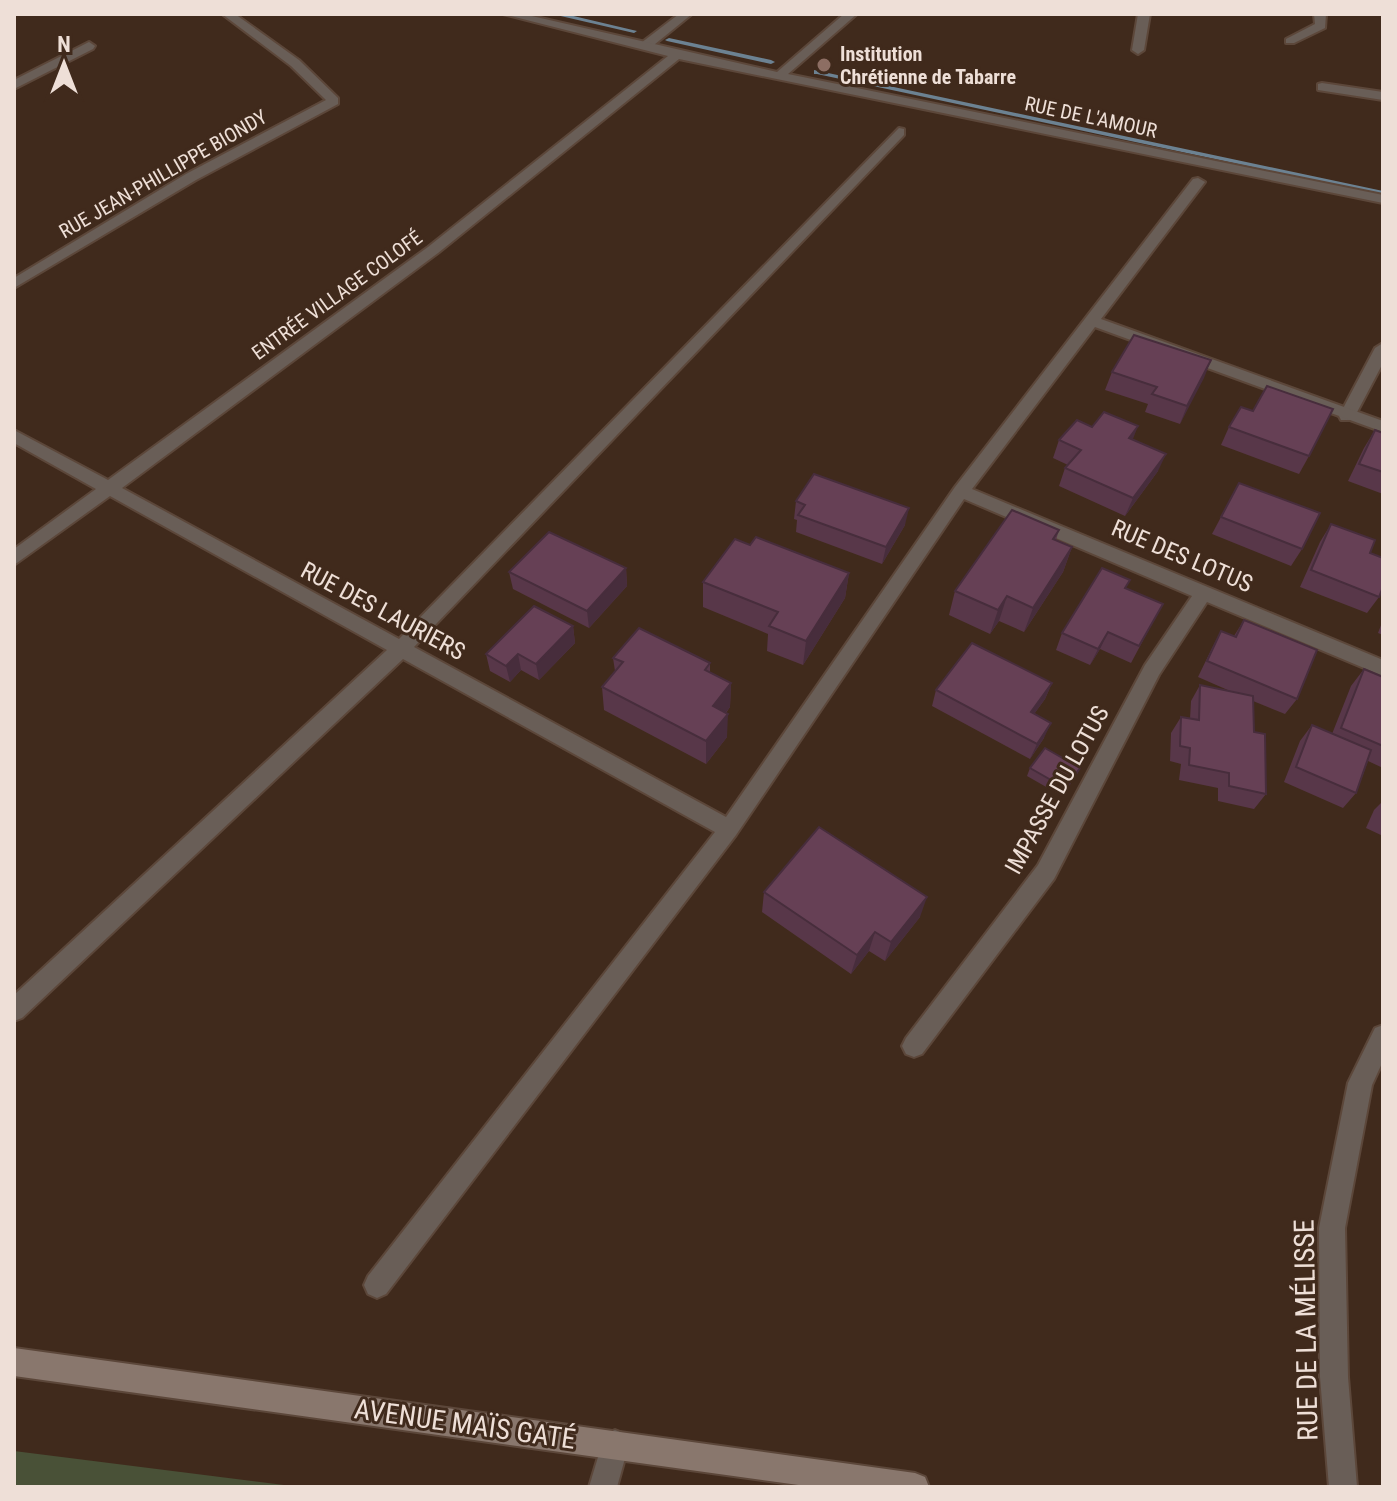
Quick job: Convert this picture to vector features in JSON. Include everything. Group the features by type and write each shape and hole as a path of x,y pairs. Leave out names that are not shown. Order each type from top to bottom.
{"street":[{"name":"RUE JEAN-PHILLIPPE BIONDY","path":"14,284 191,177 334,101 295,63 228,14"},
{"name":"RUE DE L'AMOUR","path":"509,14 677,55 1383,199"},
{"path":"645,46 686,14"},
{"path":"780,75 851,14"},
{"path":"1138,50 1144,14"},
{"path":"1290,41 1321,26 1320,14"},
{"path":"14,85 89,46"},
{"name":"ENTRÉE VILLAGE COLOFÉ","path":"14,558 433,250 677,55"},
{"path":"1322,87 1383,96"},
{"path":"14,1010 402,648 899,132"},
{"path":"377,1285 729,829 961,491 1089,320 1198,182"},
{"path":"1089,320 1383,427"},
{"path":"1347,416 1383,348"},
{"name":"RUE DES LAURIERS","path":"14,436 106,490 402,648 729,829"},
{"name":"RUE DES LOTUS","path":"961,491 1383,668"},
{"name":"IMPASSE DU LOTUS","path":"914,1046 1046,872 1152,670 1205,591"},
{"name":"RUE DE LA MÉLISSE","path":"1343,1487 1334,1377 1332,1228 1360,1083 1383,1036"},
{"name":"AVENUE MAÏS GATÉ","path":"14,1362 915,1487"},
{"path":"603,1487 615,1444"}],"green space":[{"path":"14,1451 300,1487 14,1487"}],"building":[{"path":"1134,335 1211,360 1187,406 1152,394 1157,387 1112,372"},
{"path":"1267,386 1333,409 1309,456 1229,427 1241,407 1253,411"},
{"path":"1104,412 1138,426 1129,438 1166,454 1133,498 1065,468 1081,450 1059,440 1077,420 1092,427"},
{"path":"1375,430 1383,433 1383,472 1359,464"},
{"path":"814,474 909,508 886,547 798,515 805,505 796,501"},
{"path":"1239,483 1320,513 1302,549 1221,517"},
{"path":"1012,510 1059,530 1053,539 1072,547 1033,608 1007,596 998,610 955,591"},
{"path":"1331,524 1375,540 1370,553 1383,558 1383,587 1379,597 1311,570"},
{"path":"549,532 626,568 587,611 509,572"},
{"path":"756,537 849,573 806,641 769,626 778,612 703,582 735,539 750,545"},
{"path":"1102,568 1130,580 1125,588 1163,604 1139,646 1108,632 1098,649 1062,633"},
{"path":"534,606 573,626 536,664 518,654 506,666 486,654"},
{"path":"1244,620 1317,650 1297,699 1207,661 1221,631 1236,637"},
{"path":"639,628 710,663 705,670 731,683 713,706 728,714 706,741 602,687 623,662 613,658"},
{"path":"972,643 1052,683 1031,712 1051,723 1037,744 936,690"},
{"path":"1364,669 1383,677 1383,746 1341,728"},
{"path":"1200,685 1253,696 1254,732 1265,734 1266,794 1229,786 1229,773 1189,765 1190,748 1180,746 1181,717 1199,720"},
{"path":"1312,725 1371,750 1356,793 1296,767"},
{"path":"1045,748 1080,768 1065,788 1030,768"},
{"path":"819,827 927,897 891,942 875,932 857,955 764,892"}],"waterway":[{"path":"555,14 634,31"},
{"path":"669,40 771,62"},
{"path":"817,72 1383,193"}],"place":[{"name":"Institution Chrétienne de Tabarre","path":"824,65"}]}
